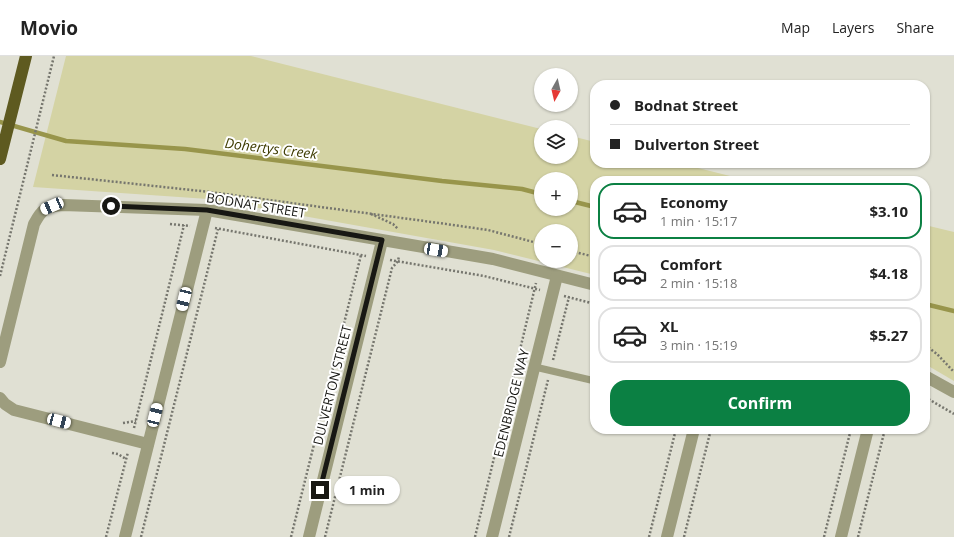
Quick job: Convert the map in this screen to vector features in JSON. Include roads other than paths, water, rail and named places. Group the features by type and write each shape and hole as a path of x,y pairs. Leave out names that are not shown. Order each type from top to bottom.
{"highway":[{"path":"0,159 26,56"}],"street":[{"name":"BODNAT STREET","path":"0,362 34,224 44,209 52,206 63,205 207,210 493,260 590,284"},
{"path":"125,537 207,210"},
{"name":"DULVERTON STREET","path":"309,537 382,240"},
{"name":"EDENBRIDGE WAY","path":"492,537 557,276"},
{"path":"930,379 954,392"},
{"path":"0,398 14,410 148,444"},
{"path":"667,537 693,434"},
{"path":"841,537 867,434"}],"lane":[{"path":"535,367 590,380"}],"waterway":[{"name":"Dohertys Creek","path":"0,122 66,141 185,149 442,181 522,189 534,192"},
{"name":"Dohertys Creek","path":"578,203 590,206"},
{"name":"Dohertys Creek","path":"930,305 954,311"}]}
